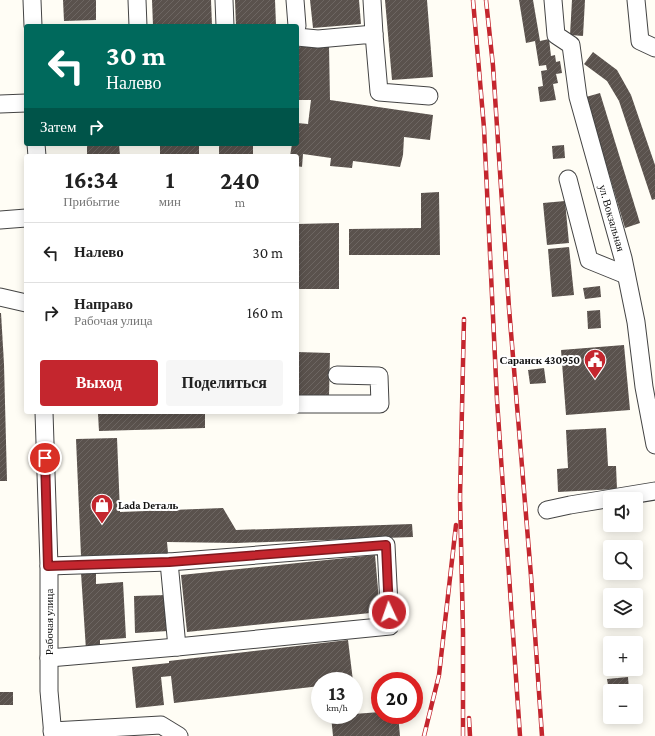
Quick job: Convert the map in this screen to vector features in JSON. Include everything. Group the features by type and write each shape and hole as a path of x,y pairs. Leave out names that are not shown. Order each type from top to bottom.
{"street":[{"path":"32,0 33,24"},
{"path":"137,0 138,24"},
{"path":"224,0 225,24"},
{"path":"295,0 296,24"},
{"path":"372,0 380,92 429,96"},
{"name":"ул. Вокзальная","path":"553,0 556,35 571,45 578,97 623,258 636,322 644,387 655,445"},
{"path":"636,0 640,41 655,48"},
{"path":"299,33 318,39 374,34"},
{"path":"0,104 24,103"},
{"path":"568,179 589,260 626,275"},
{"path":"0,220 24,218"},
{"path":"0,297 24,303"},
{"path":"299,404 380,404 378,376 337,375"},
{"name":"Рабочая улица","path":"44,414 48,566 49,691 53,734"},
{"path":"547,510 655,491"},
{"path":"48,566 169,562 386,545 390,626 49,658"},
{"path":"169,562 177,647"},
{"path":"53,734 161,725 179,736"}],"building":[{"path":"63,0 96,0 96,20 64,21"},
{"path":"152,0 211,0 212,24 153,24"},
{"path":"235,0 275,0 276,24 236,24"},
{"path":"310,0 359,0 361,24 313,28"},
{"path":"385,0 427,0 433,77 392,80"},
{"path":"519,0 533,0 540,41 549,39 551,56 555,55 556,62 560,61 562,73 556,74 558,83 553,84 556,100 540,102 538,87 543,86 541,71 547,70 546,65 539,66 535,41 526,43"},
{"path":"572,0 585,0 583,36 570,35"},
{"path":"329,46 330,100 433,115 430,140 404,137 403,155 400,167 353,161 352,168 330,166 331,158 303,154 302,167 299,166 299,154 290,154 292,146 299,146 299,123 308,124 311,100 299,100 299,47"},
{"path":"593,52 617,70 631,95 655,165 655,199 652,200 619,101 607,81 584,64"},
{"path":"600,93 640,223 625,228 586,97"},
{"path":"564,145 565,158 553,159 552,146"},
{"path":"87,146 119,146 120,154 87,154"},
{"path":"160,146 199,146 199,154 160,154"},
{"path":"219,146 253,146 253,154 219,154"},
{"path":"439,192 440,255 349,255 349,229 421,228 421,193"},
{"path":"565,201 569,243 547,245 543,203"},
{"path":"339,223 339,289 299,289 299,224"},
{"path":"569,247 574,295 552,297 548,249"},
{"path":"600,286 601,297 585,299 583,288"},
{"path":"600,310 601,328 588,329 587,311"},
{"path":"0,313 4,364 7,481 0,481"},
{"name":"Саранск 430950","path":"624,345 630,410 566,415 561,350"},
{"path":"299,352 330,353 329,397 299,396"},
{"path":"544,368 546,383 530,384 528,370"},
{"path":"98,414 205,414 205,428 99,431"},
{"path":"606,428 608,466 616,466 617,489 558,492 557,469 568,468 566,430"},
{"path":"117,438 120,512 223,508 236,530 412,524 413,537 236,543 167,542 168,553 81,556 76,439"},
{"path":"375,555 380,612 187,632 181,575"},
{"path":"96,572 96,584 123,582 126,638 100,640 100,649 86,650 81,573"},
{"path":"166,595 168,631 135,633 134,596"},
{"path":"348,640 352,672 311,672 311,687 174,703 171,676 161,677 164,705 136,708 132,667 169,663 169,661"},
{"path":"628,677 628,684 608,684 607,679"},
{"path":"0,692 13,692 13,705 0,705"},
{"path":"363,713 371,713 371,724 399,724 400,736 333,736 332,724 363,724"}],"railway":[{"path":"473,0 484,128 497,400 520,736"},
{"path":"486,0 493,66 509,308 531,576 542,736"},
{"path":"463,736 463,632 460,497 464,319"},
{"path":"424,736 439,675 456,525"},
{"path":"469,718 470,736"}],"place":[{"name":"Саранск 430950","path":"595,380"},
{"name":"Lada Dеталь","path":"102,524"}],"route":[{"path":"45,458 48,566 169,562 386,545 389,612"}]}
